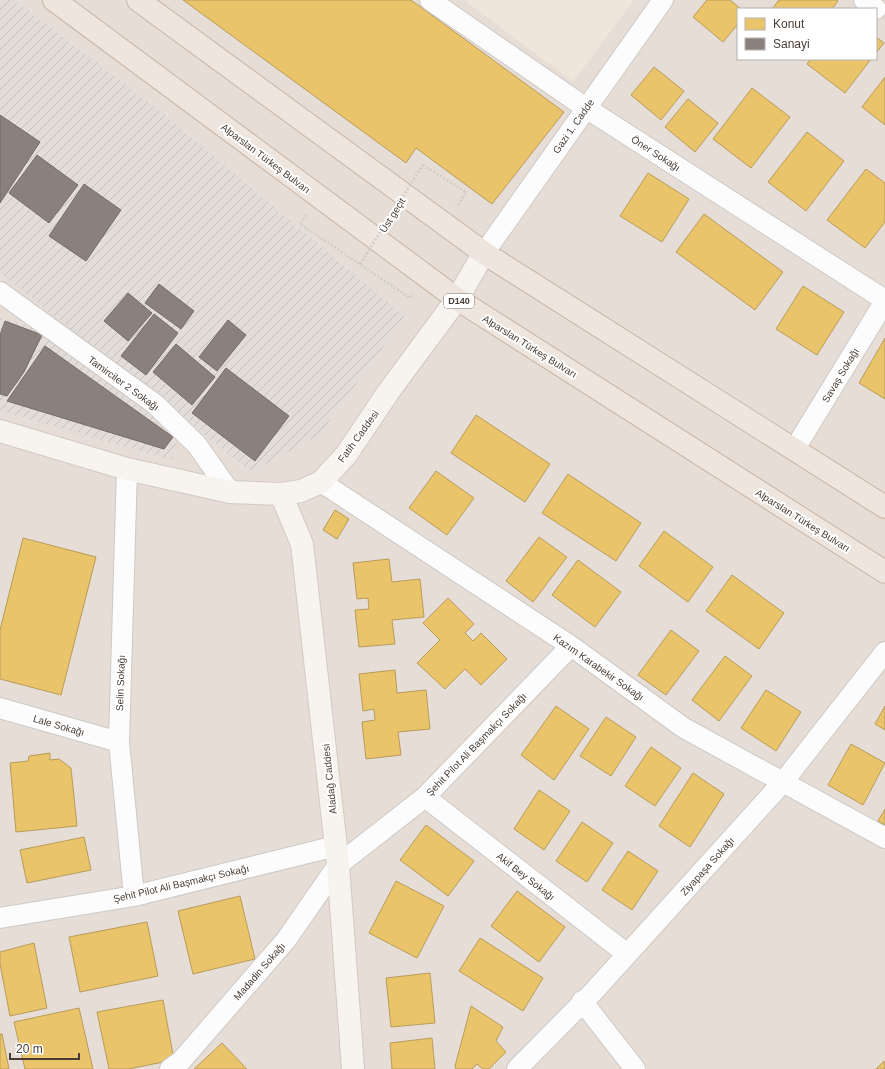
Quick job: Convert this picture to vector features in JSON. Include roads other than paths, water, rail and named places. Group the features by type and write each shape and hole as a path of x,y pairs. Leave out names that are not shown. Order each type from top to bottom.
{"highway":[{"name":"Alparslan Türkeş Bulvarı","path":"54,0 456,299 885,572"},
{"path":"138,0 484,253 885,507"}],"main road":[{"name":"Fatih Caddesi","path":"0,431 127,469 230,492 281,494 302,491 321,482 346,455 456,299 484,253"},
{"name":"Aladağ Caddesi","path":"281,494 302,544 337,856 353,1069"}],"street":[{"name":"Öner Sokağı","path":"430,0 586,108 885,301"},
{"name":"Gazi 1. Cadde","path":"484,253 663,0"},
{"path":"864,0 875,8"},
{"path":"877,10 885,16"},
{"name":"Tamirciler 2 Sokağı","path":"0,292 155,404 197,445 230,492"},
{"name":"Savaş Sokağı","path":"794,450 885,301"},
{"name":"Selin Sokağı","path":"127,469 119,742 134,896"},
{"name":"Kazım Karabekir Sokağı","path":"321,482 571,646 684,728 885,838"},
{"name":"Şehit Pilot Ali Başmakçı Sokağı","path":"0,918 134,896 337,856 425,797 571,646"},
{"name":"Ziyapaşa Sokağı","path":"517,1069 627,954 783,782 885,652"},
{"name":"Lale Sokağı","path":"0,708 119,742"},
{"name":"Akif Bey Sokağı","path":"425,797 627,954"},
{"name":"Madadin Sokağı","path":"170,1069 181,1061 286,940 337,856"},
{"path":"582,1001 635,1069"}]}
